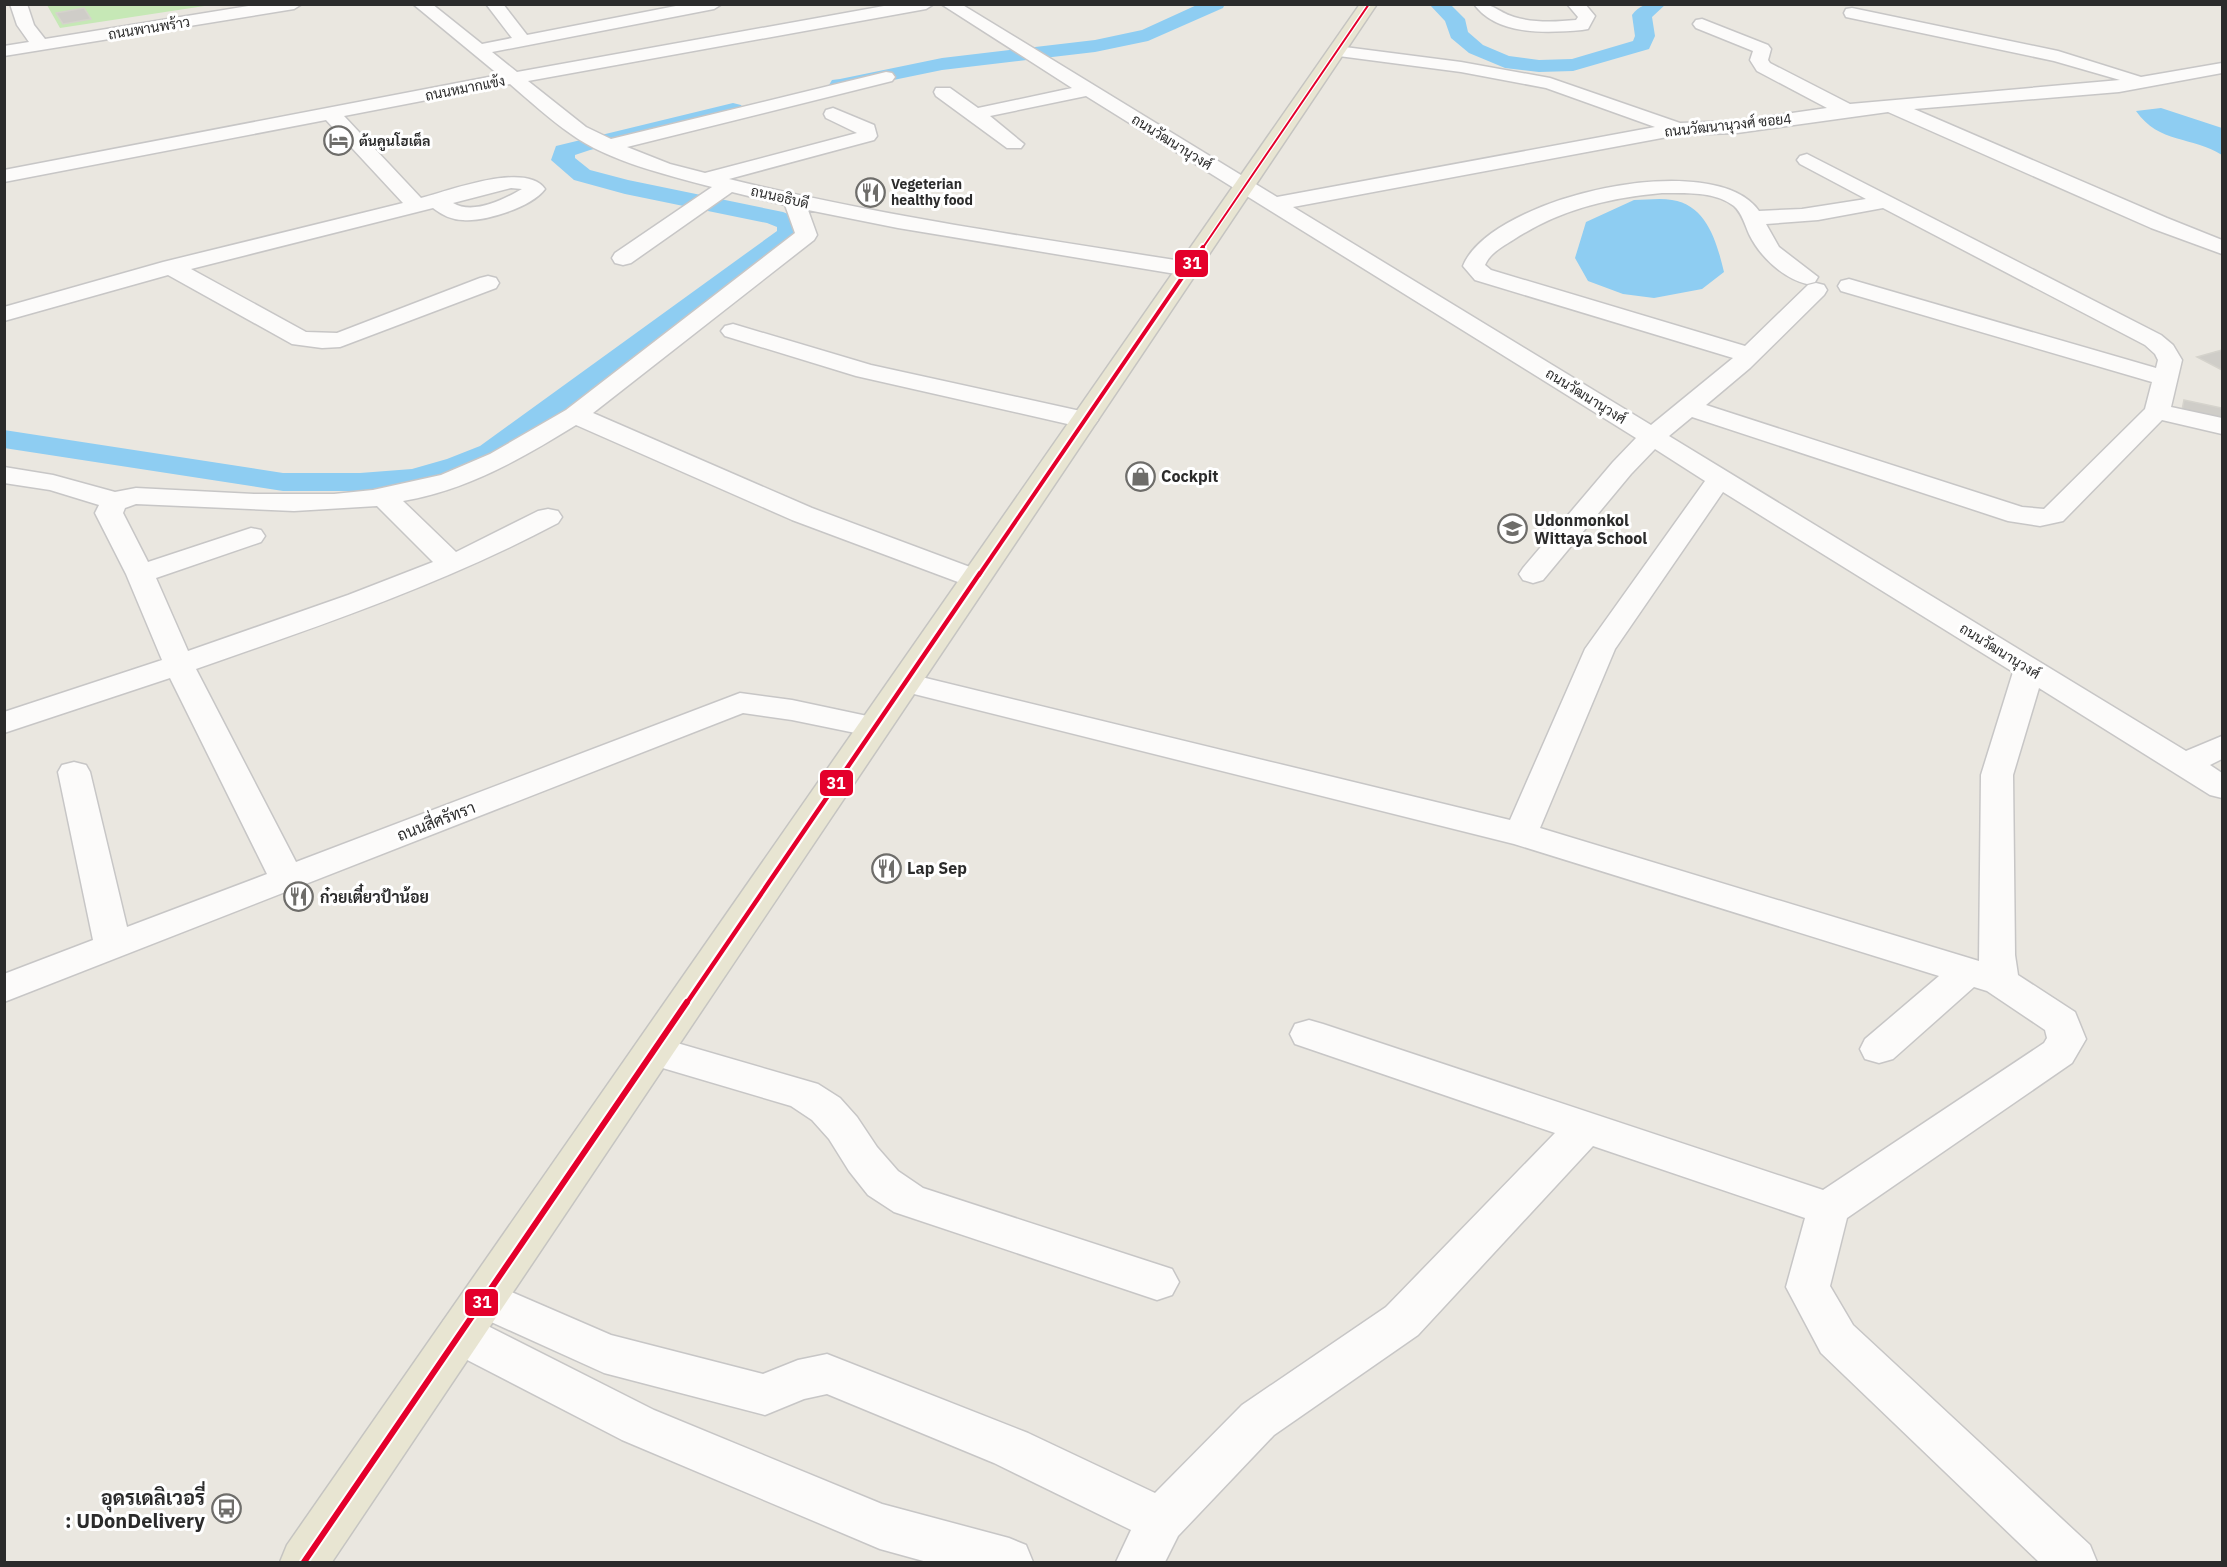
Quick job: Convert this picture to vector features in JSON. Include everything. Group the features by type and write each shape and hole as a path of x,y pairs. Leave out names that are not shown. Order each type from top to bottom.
{"main road":[{"path":"304,1563 1369,4"}],"street":[{"path":"18,4 26,25 40,45"},
{"path":"187,4 199,20"},
{"name":"ถนนพานพร้าว","path":"4,51 199,20 259,7 294,4"},
{"name":"ถนนอธิบดี","path":"422,4 579,131 607,146 663,168 701,196 728,185 898,222 1188,269"},
{"path":"494,4 523,41"},
{"path":"478,50 648,10 714,4"},
{"name":"ถนนหมากแข้ง","path":"4,176 514,78 926,4"},
{"name":"ถนนวัฒนานุวงศ์","path":"949,4 2223,787"},
{"path":"1482,4 1496,17 1511,22 1561,27 1582,24 1587,16 1575,4"},
{"path":"1852,13 2058,56 2145,82"},
{"path":"1702,24 1762,50 1759,60 1763,67 1846,110"},
{"path":"4,28 26,25"},
{"path":"1337,51 1461,67 1550,83 1678,129"},
{"name":"ถนนวัฒนานุวงศ์ ซอย4","path":"1273,204 1678,129 1737,127 1846,110 2145,82 2223,68"},
{"path":"607,146 886,77"},
{"path":"975,114 1088,90"},
{"path":"944,92 1014,144"},
{"path":"1890,106 2159,223 2223,247"},
{"path":"4,314 171,267 427,203 330,113"},
{"path":"623,258 701,196 867,135 867,129 833,114"},
{"path":"1688,406 2018,515 2040,518 2053,515 2157,411 2170,360 2165,350 2153,340 1807,160"},
{"path":"1749,355 1483,275 1474,266 1476,258 1533,218 1574,201 1601,194 1638,189 1698,189 1734,197 1742,202 1767,247 1812,284"},
{"path":"4,475 53,483 115,501 136,496 335,503 384,498 449,482 489,465 575,414 806,235 794,201"},
{"path":"1752,217 1783,219 1815,216 1884,201"},
{"path":"2159,223 2223,259"},
{"path":"171,267 300,339 310,341 340,340 488,283"},
{"path":"1533,574 1622,468 1652,437 1749,355 1812,284 1831,276 1846,282 1849,286 2164,378"},
{"path":"733,332 865,371 1085,420"},
{"path":"2157,411 2223,426"},
{"path":"575,414 802,514 976,579"},
{"path":"1521,834 1600,649 1720,478"},
{"path":"384,498 452,564"},
{"path":"115,501 109,513 140,574 179,665 287,879"},
{"path":"4,723 179,665 366,599 501,543 548,517"},
{"path":"140,574 251,536"},
{"path":"1879,1049 1984,976 1997,955 1998,775 2029,669"},
{"path":"905,682 1521,834 1984,976 2061,1022 2067,1039 2058,1053 1828,1209 1808,1287 1837,1339 2073,1563"},
{"name":"ถนนสี่ศรัทรา","path":"4,989 740,703 792,710 875,727"},
{"path":"2185,764 2223,746"},
{"path":"74,772 113,947"},
{"path":"1310,1034 1828,1209"},
{"path":"653,1052 804,1095 826,1109 843,1128 863,1159 883,1183 909,1200 1156,1282"},
{"path":"1140,1563 1161,1521 1258,1420 1402,1321 1586,1128"},
{"path":"472,1317 765,1395 798,1380 826,1374 861,1386 1011,1448 1161,1521"},
{"path":"472,1317 660,1435 880,1526 1009,1563"}],"green space":[{"path":"47,5 211,5 60,28"}],"water":[{"path":"2161,108 2222,128 2222,155 2155,129 2136,111"},
{"path":"1634,200 1672,200 1694,209 1702,217 1714,238 1724,272 1702,289 1654,298 1623,294 1588,281 1575,258 1586,222"}],"building":[{"path":"84,8 91,19 63,24 56,13"},
{"path":"2222,350 2222,370 2197,357"},
{"path":"2184,400 2222,408 2222,424 2181,415"}],"waterway":[{"path":"840,85 942,64 1095,46 1148,35 1216,4"},
{"path":"1438,4 1455,19 1458,34 1476,49 1505,62 1539,66 1573,65 1642,45 1645,36 1642,15 1657,4"},
{"path":"4,439 283,482 360,482 413,478 458,466 491,453 784,240 790,231 789,223 774,217 625,187 582,175 563,160 564,151 583,145 733,110"}],"transit line":[{"name":"31","path":"304,1562 1369,4"}],"place":[{"name":"ต้นคูนโฮเต็ล","path":"338,141"},
{"name":"Vegeterian healthy food","path":"870,192"},
{"name":"Cockpit","path":"1140,476"},
{"name":"Udonmonkol Wittaya School","path":"1513,529"},
{"name":"Lap Sep","path":"886,868"},
{"name":"ก๋วยเตี๋ยวป้าน้อย","path":"299,897"},
{"name":"อุดรเดลิเวอรี่ : UDonDelivery","path":"226,1509"}]}
